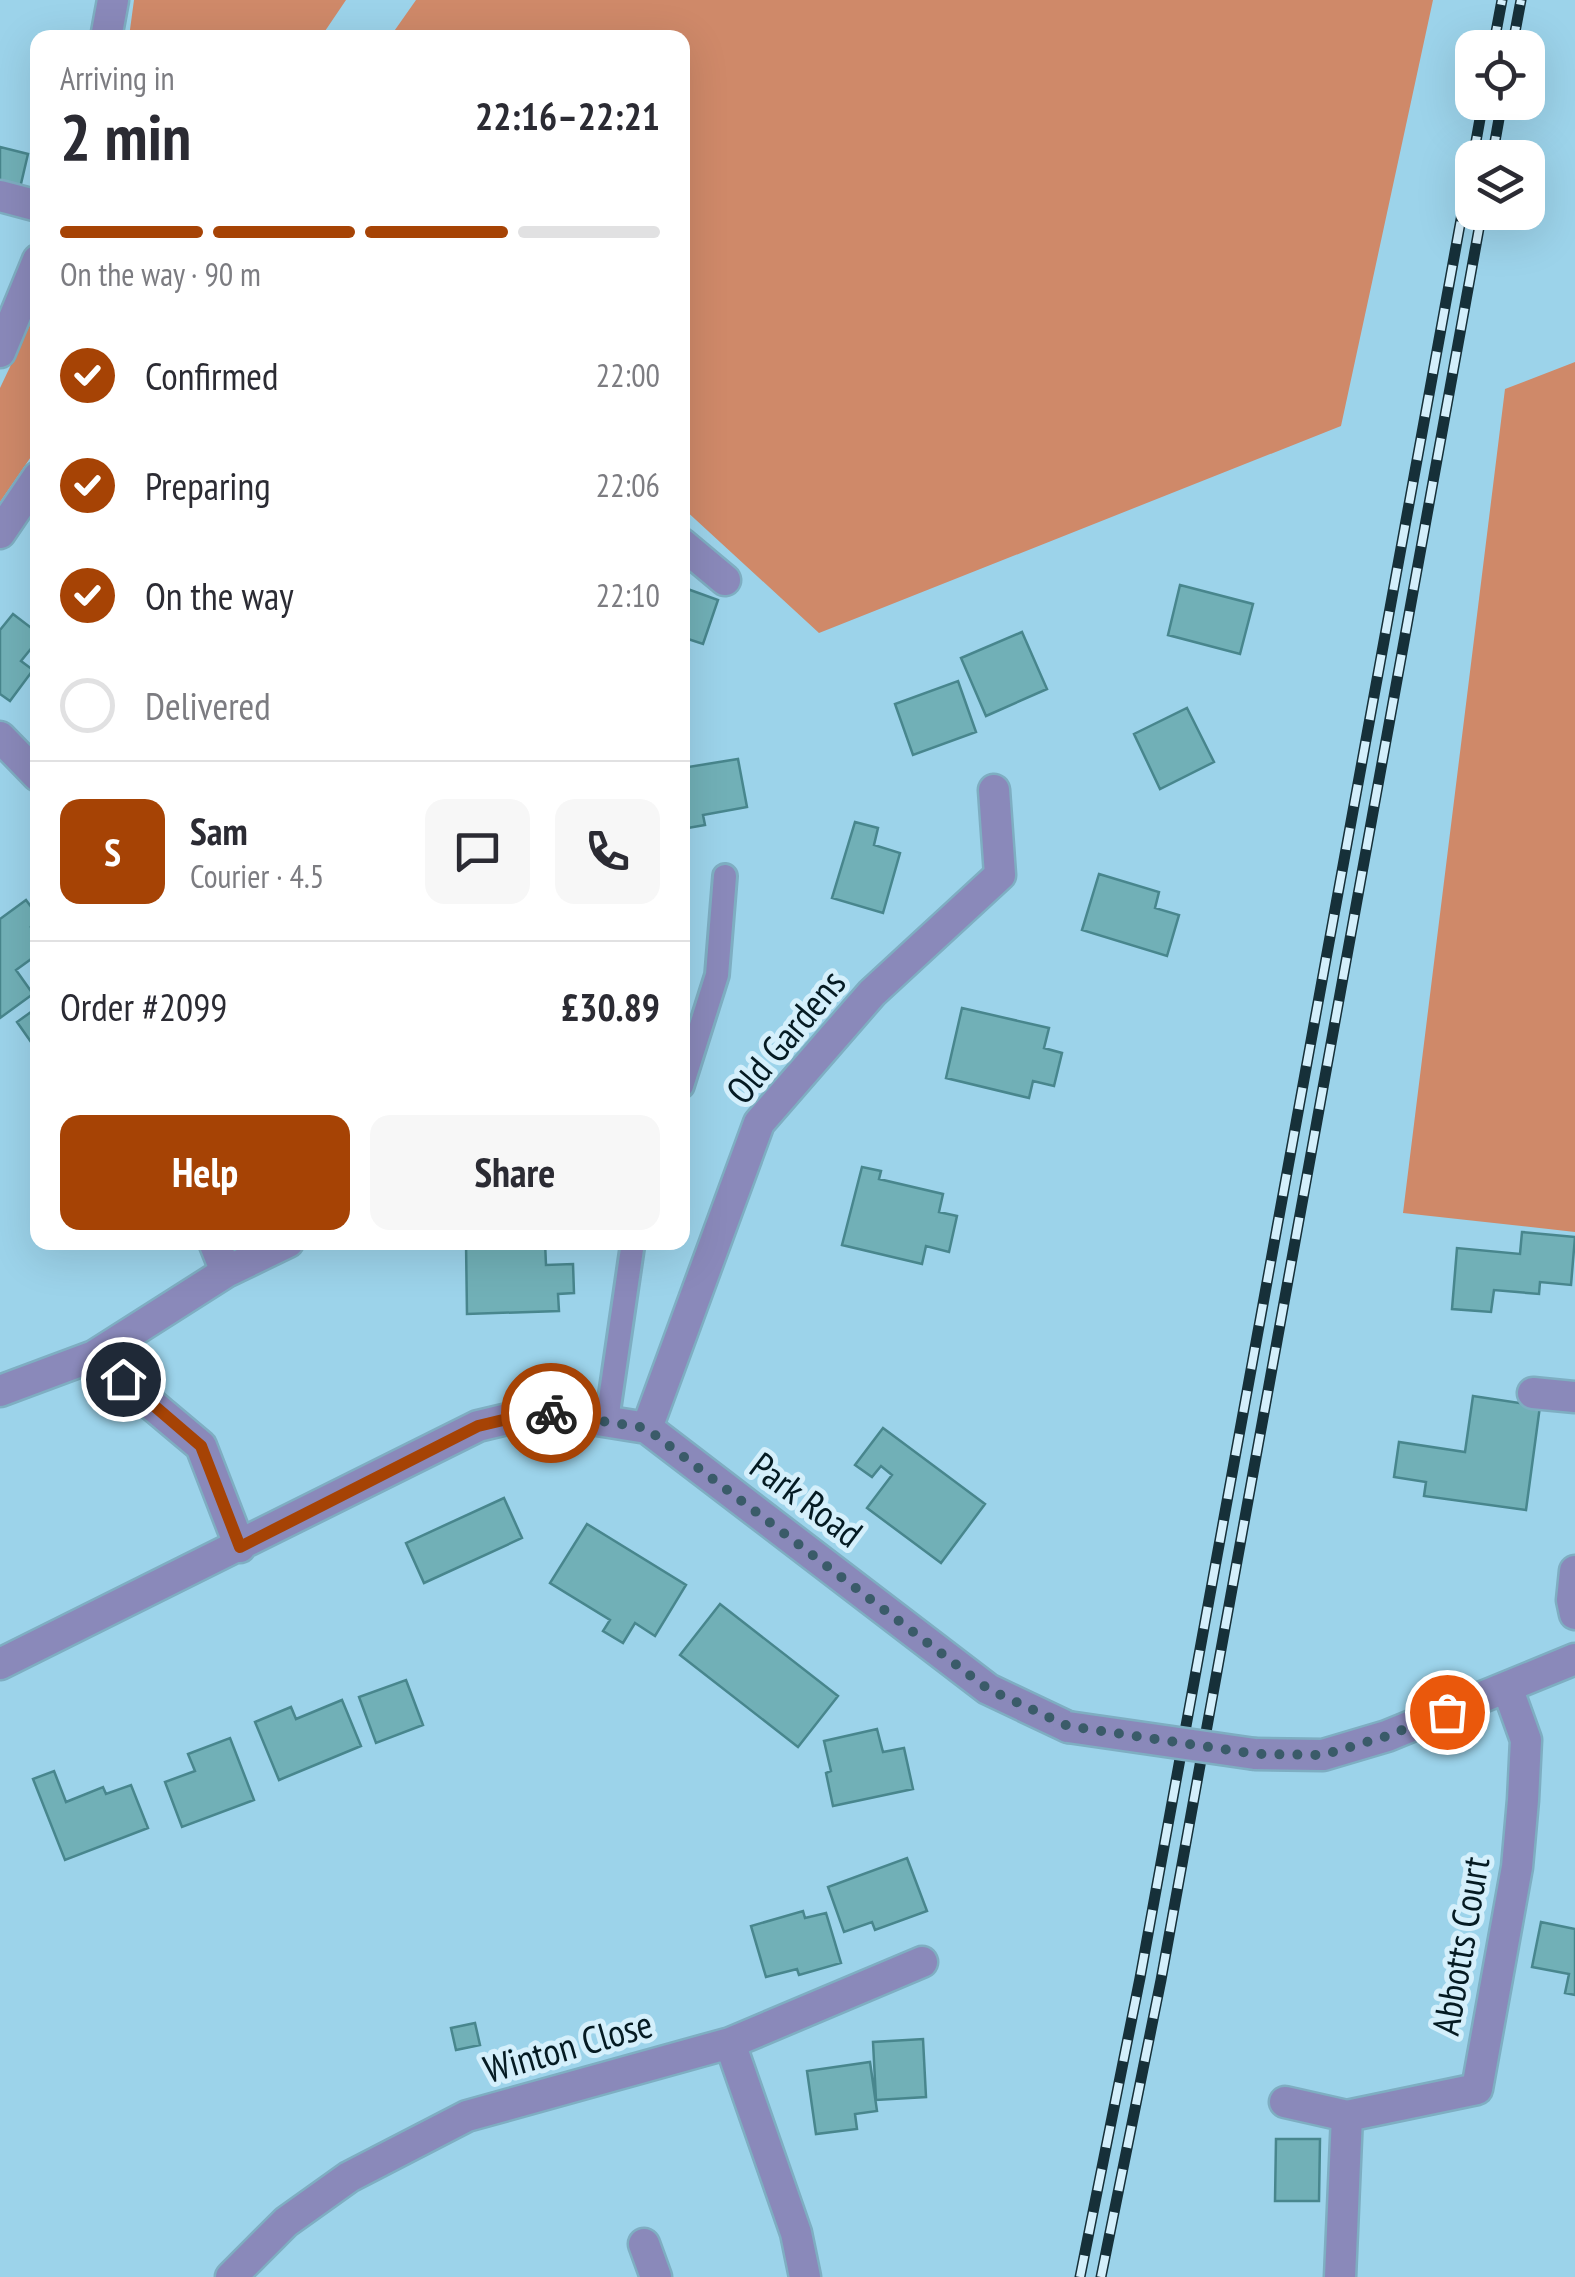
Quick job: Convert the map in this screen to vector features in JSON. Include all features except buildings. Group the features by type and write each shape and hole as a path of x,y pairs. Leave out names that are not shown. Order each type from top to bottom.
{"street":[{"path":"108,30 114,0"},
{"path":"0,196 30,204"},
{"path":"0,352 30,279"},
{"path":"0,533 30,489"},
{"path":"690,551 724,580"},
{"path":"0,738 30,768"},
{"name":"Old Gardens","path":"646,1428 759,1122 872,993 1000,874 994,790"},
{"path":"217,1250 226,1272"},
{"path":"0,1391 94,1356 226,1272 271,1250"},
{"path":"94,1356 201,1446 240,1547"},
{"path":"1533,1393 1575,1397"},
{"name":"Park Road","path":"0,1664 478,1426 541,1411 646,1428 988,1689 1068,1726 1256,1754 1323,1755 1387,1736 1575,1659"},
{"path":"1575,1571 1575,1614"},
{"name":"Abbotts Court","path":"1286,2102 1347,2116 1477,2088 1520,1834 1526,1740 1507,1687"},
{"name":"Winton Close","path":"231,2277 286,2222 349,2177 468,2116 730,2043 922,1962"},
{"path":"730,2043 796,2233 805,2277"},
{"path":"1340,2277 1347,2116"},
{"path":"644,2244 656,2277"}],"lane":[{"path":"690,1061 717,975 724,876"},
{"path":"608,1420 633,1250"}],"shaded area":[{"path":"134,0 346,0 326,30 130,30"},
{"path":"416,0 1433,0 1341,426 819,633 690,514 690,30 395,30"},
{"path":"30,325 30,458 0,502 0,388"},
{"path":"1575,362 1575,1232 1403,1213 1505,389"}],"railway":[{"path":"1496,30 1502,0"},
{"path":"1515,30 1521,0"},
{"path":"1476,140 1480,120"},
{"path":"1495,140 1499,120"},
{"path":"1080,2277 1140,1978 1459,230"},
{"path":"1101,2277 1161,1980 1479,230"}],"way so far":[{"path":"551,1413 646,1428 988,1689 1068,1726 1256,1754 1323,1755 1387,1736 1447,1712"}],"route":[{"path":"123,1379 201,1446 240,1547 478,1426 541,1411 551,1413"}]}
